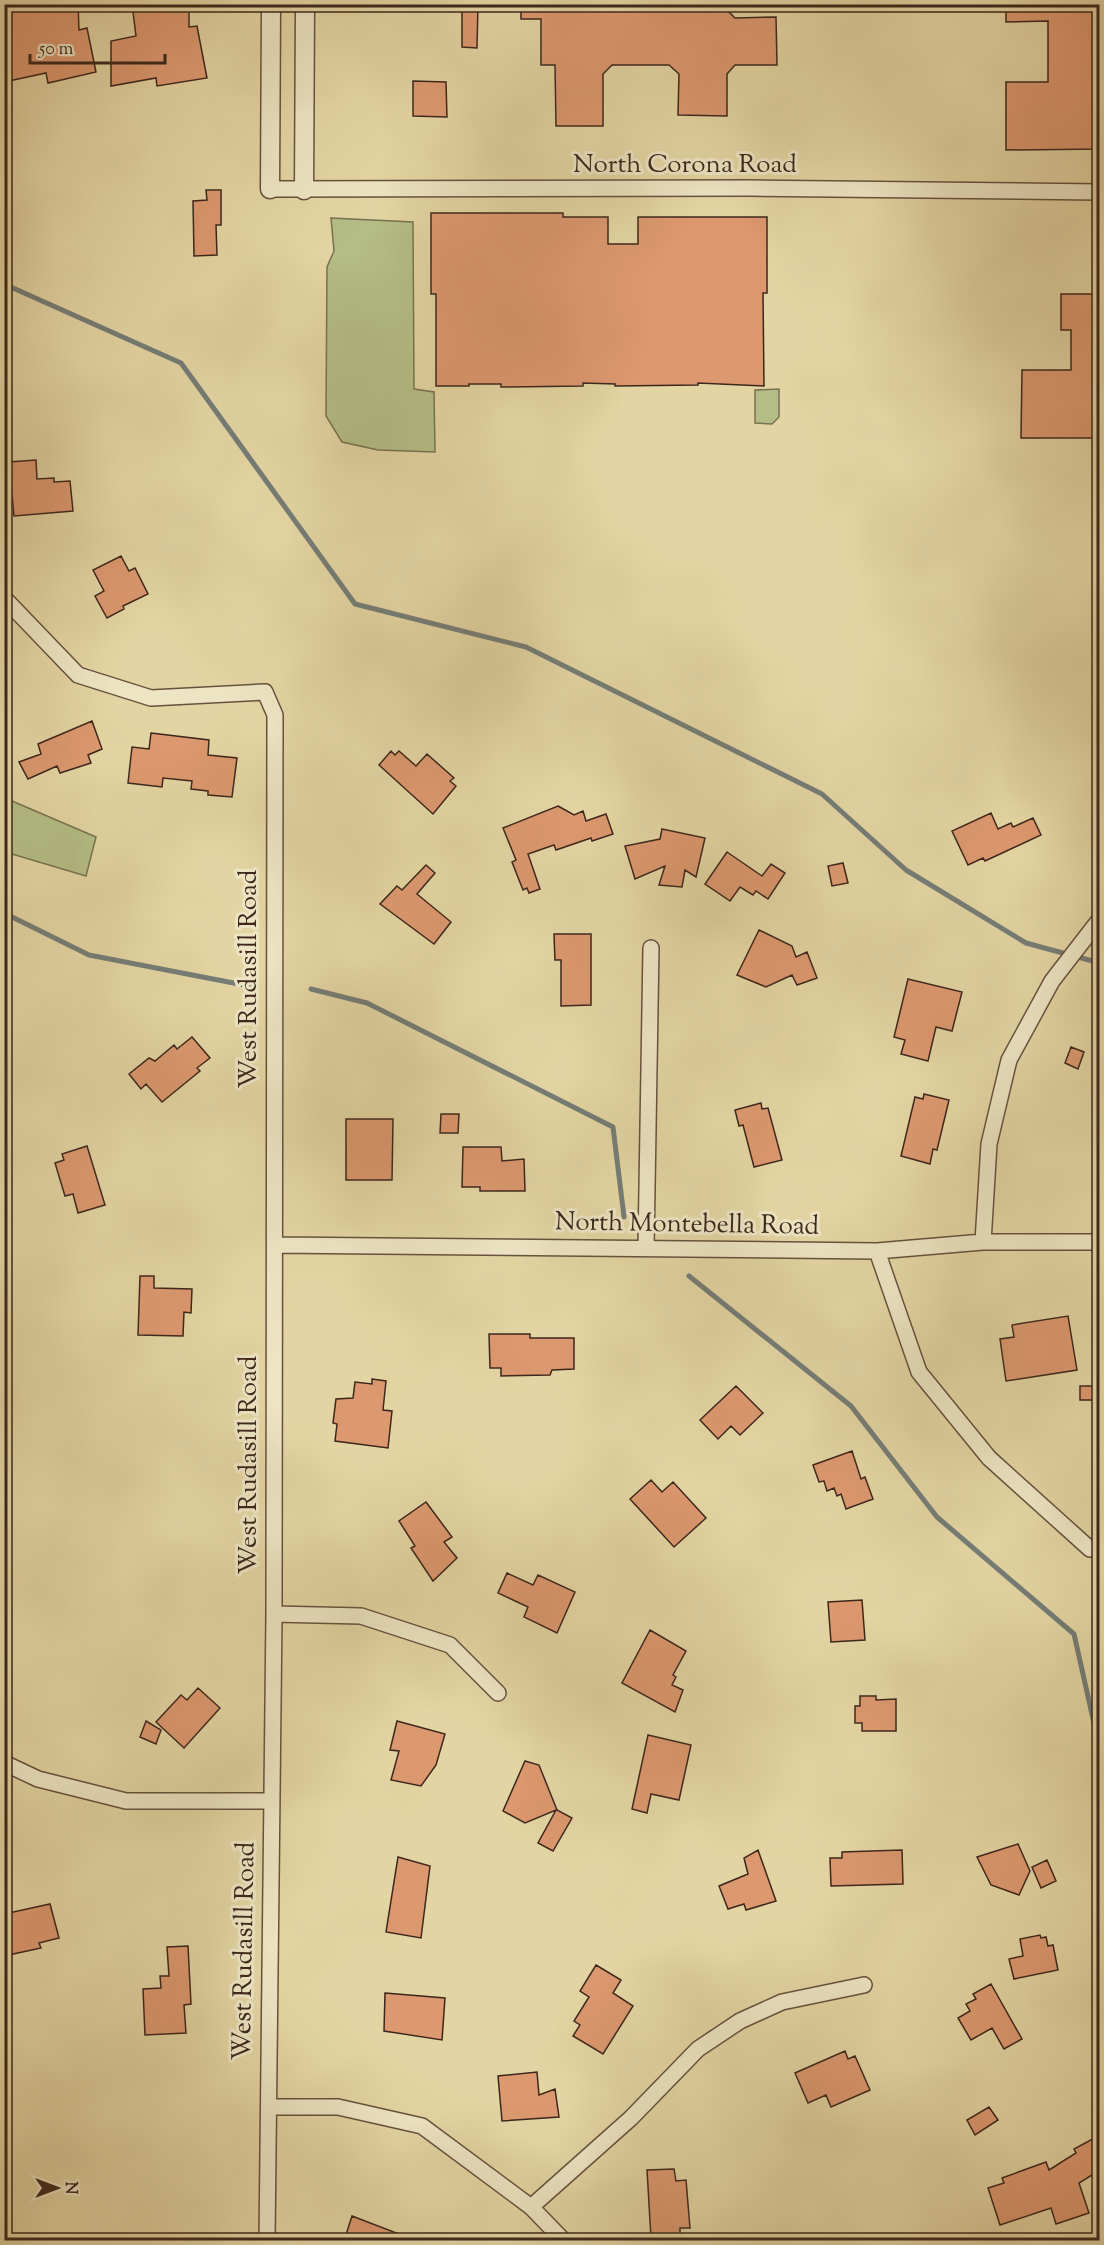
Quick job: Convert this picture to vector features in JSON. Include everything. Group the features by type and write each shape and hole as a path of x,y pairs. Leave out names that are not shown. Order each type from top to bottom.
{"street":[{"path":"270,189 271,4"},
{"path":"304,190 305,4"},
{"name":"North Corona Road","path":"270,189 749,188 1100,192"},
{"name":"West Rudasill Road","path":"4,598 78,675 151,698 265,692 275,715 274,1614 267,2241"},
{"path":"983,1242 989,1144 1009,1060 1052,981 1100,919"},
{"path":"646,1248 651,948"},
{"name":"North Montebella Road","path":"275,1245 877,1251 983,1242 1100,1242"},
{"path":"877,1251 919,1372 988,1458 1090,1549"},
{"path":"274,1614 361,1616 450,1645 498,1693"},
{"path":"4,1763 38,1779 126,1802 272,1801"},
{"path":"531,2207 631,2118 698,2049 740,2021 782,2002 864,1985"},
{"path":"269,2107 338,2107 423,2126 531,2207 563,2241"}],"green space":[{"path":"331,218 413,222 414,389 434,392 435,452 378,450 342,442 326,416 327,267 334,251"},
{"path":"779,389 779,417 772,424 755,423 755,390"},
{"path":"5,798 96,837 86,876 5,852"}],"building":[{"path":"4,4 78,4 79,30 87,28 96,72 48,83 46,73 4,82"},
{"path":"132,4 189,4 189,27 197,26 207,78 157,86 156,78 111,86 111,41 136,36"},
{"path":"462,4 478,4 477,48 462,47"},
{"path":"521,4 726,4 726,9 735,18 776,17 777,65 735,65 727,74 727,116 678,115 679,74 669,65 612,65 603,74 603,126 556,126 555,65 541,65 541,19 521,19"},
{"path":"1006,4 1100,4 1100,149 1006,150 1006,82 1048,82 1048,21 1006,22"},
{"path":"413,81 446,82 447,117 413,116"},
{"path":"206,190 221,190 221,225 216,225 217,255 194,256 193,201 207,200"},
{"path":"431,213 563,213 563,217 608,217 608,244 638,244 638,217 767,217 767,293 763,293 764,386 698,383 698,385 615,386 615,384 583,383 583,386 501,387 501,384 469,384 469,386 436,386 436,294 431,294"},
{"path":"1061,294 1100,294 1100,438 1021,438 1022,370 1071,370 1071,330 1061,330"},
{"path":"36,460 37,479 54,478 54,482 70,481 73,511 14,516 9,462"},
{"path":"121,556 129,571 135,568 148,594 123,606 124,609 107,618 95,596 104,591 93,570"},
{"path":"92,721 102,749 88,755 91,763 60,773 57,766 28,779 19,762 41,754 38,744"},
{"path":"151,733 209,740 208,755 237,758 232,797 208,795 208,791 191,789 192,781 163,778 162,787 128,783 132,747 149,749"},
{"path":"391,751 395,755 399,751 416,766 427,754 454,778 450,781 456,786 433,814 379,765"},
{"path":"558,806 574,815 583,811 586,821 606,814 613,834 592,841 591,838 556,850 554,845 528,854 540,889 529,893 527,888 523,890 512,862 516,860 503,828"},
{"path":"991,813 998,829 1011,823 1013,827 1033,818 1041,835 985,861 983,858 968,865 952,831"},
{"path":"662,829 705,838 696,877 685,870 682,887 659,885 665,866 635,879 625,846 660,839"},
{"path":"727,852 762,876 771,864 785,873 768,899 756,891 753,895 740,887 730,901 705,884"},
{"path":"843,863 848,883 832,886 828,866"},
{"path":"426,865 435,873 417,894 451,922 434,944 380,904 397,886 402,890"},
{"path":"759,930 792,946 796,957 807,952 817,978 797,985 792,975 766,987 737,975"},
{"path":"554,934 591,934 591,1005 561,1006 561,960 555,960"},
{"path":"908,979 962,992 952,1031 936,1027 928,1061 901,1054 905,1040 894,1037"},
{"path":"192,1037 210,1058 197,1068 200,1071 162,1102 146,1084 141,1089 129,1074 149,1058 155,1061 174,1045 177,1049"},
{"path":"1071,1047 1084,1052 1078,1069 1065,1063"},
{"path":"924,1094 949,1100 937,1150 933,1149 930,1164 901,1156 915,1097 923,1099"},
{"path":"761,1103 762,1109 768,1108 782,1160 754,1167 743,1125 739,1126 735,1110"},
{"path":"441,1114 459,1114 458,1133 440,1133"},
{"path":"346,1119 393,1119 392,1180 346,1180"},
{"path":"87,1146 105,1205 78,1213 73,1194 65,1196 55,1163 64,1160 62,1154"},
{"path":"463,1147 501,1147 502,1161 524,1159 525,1191 480,1191 480,1187 462,1187"},
{"path":"140,1276 154,1276 154,1288 192,1289 191,1313 184,1312 183,1336 138,1335"},
{"path":"1068,1316 1077,1370 1006,1381 1000,1339 1014,1337 1012,1325"},
{"path":"489,1334 530,1334 530,1338 574,1338 574,1369 552,1370 550,1375 501,1376 501,1368 490,1368"},
{"path":"372,1379 386,1381 383,1410 392,1411 388,1448 335,1441 337,1424 333,1423 336,1399 353,1398 355,1382 372,1384"},
{"path":"736,1386 763,1413 740,1435 731,1426 718,1439 700,1420"},
{"path":"1080,1386 1096,1386 1095,1400 1080,1400"},
{"path":"852,1451 861,1479 865,1477 873,1499 846,1509 841,1494 837,1496 834,1488 827,1491 824,1481 819,1482 813,1465"},
{"path":"651,1480 662,1492 673,1482 706,1518 674,1547 630,1499"},
{"path":"426,1502 452,1537 444,1542 457,1558 433,1581 411,1548 415,1546 399,1521"},
{"path":"507,1573 533,1585 538,1575 575,1592 557,1633 524,1617 528,1607 498,1593"},
{"path":"862,1600 865,1640 831,1642 828,1602"},
{"path":"650,1630 686,1651 673,1675 676,1677 672,1685 683,1690 675,1712 622,1683"},
{"path":"198,1688 220,1708 184,1748 156,1722 181,1695 187,1700"},
{"path":"860,1696 876,1696 876,1700 896,1699 896,1731 862,1731 862,1723 855,1723 855,1706 860,1706"},
{"path":"146,1721 161,1730 156,1744 140,1737"},
{"path":"397,1721 445,1734 436,1765 421,1786 391,1780 399,1751 390,1750"},
{"path":"648,1735 691,1745 679,1800 651,1794 647,1813 632,1809"},
{"path":"525,1761 539,1765 557,1810 572,1818 553,1851 538,1843 556,1810 525,1823 503,1811"},
{"path":"1018,1844 1030,1871 1019,1895 991,1885 977,1857"},
{"path":"758,1850 776,1901 746,1910 744,1904 728,1909 719,1886 748,1874 744,1858"},
{"path":"902,1850 903,1884 831,1886 830,1858 842,1858 842,1852"},
{"path":"398,1857 430,1866 421,1938 386,1932"},
{"path":"1047,1860 1056,1881 1041,1888 1032,1867"},
{"path":"50,1904 59,1938 39,1943 41,1948 4,1956 4,1914"},
{"path":"1040,1935 1041,1938 1046,1937 1048,1946 1053,1945 1058,1970 1014,1979 1009,1959 1023,1956 1020,1939"},
{"path":"188,1946 191,2004 184,2005 186,2033 145,2035 143,1989 161,1988 160,1976 169,1976 167,1947"},
{"path":"596,1965 621,1980 613,1993 633,2006 603,2054 573,2036 580,2025 574,2021 589,1997 580,1991"},
{"path":"991,1984 1022,2039 1004,2049 992,2028 971,2040 958,2018 970,2011 966,2004 976,1999 973,1994"},
{"path":"385,1993 445,1998 442,2040 384,2031"},
{"path":"845,2051 848,2059 855,2056 870,2090 831,2107 826,2095 808,2103 795,2073"},
{"path":"537,2072 539,2095 555,2089 559,2117 502,2121 498,2076"},
{"path":"989,2107 998,2120 975,2135 967,2120"},
{"path":"1100,2135 1100,2170 1079,2183 1089,2213 1056,2224 1051,2208 1000,2225 988,2188 1004,2183 1002,2178 1046,2162 1049,2170 1076,2153 1074,2149"},
{"path":"674,2169 676,2181 686,2180 690,2228 680,2228 680,2235 651,2238 647,2170"},
{"path":"352,2216 412,2239 412,2241 344,2241"}],"waterway":[{"path":"4,284 181,363 355,604 526,647 822,794 906,870 1026,943 1100,963"},
{"path":"4,913 89,955 249,986"},
{"path":"311,989 367,1003 613,1127 624,1217"},
{"path":"689,1276 851,1406 937,1517 1074,1634 1100,1750"}]}
